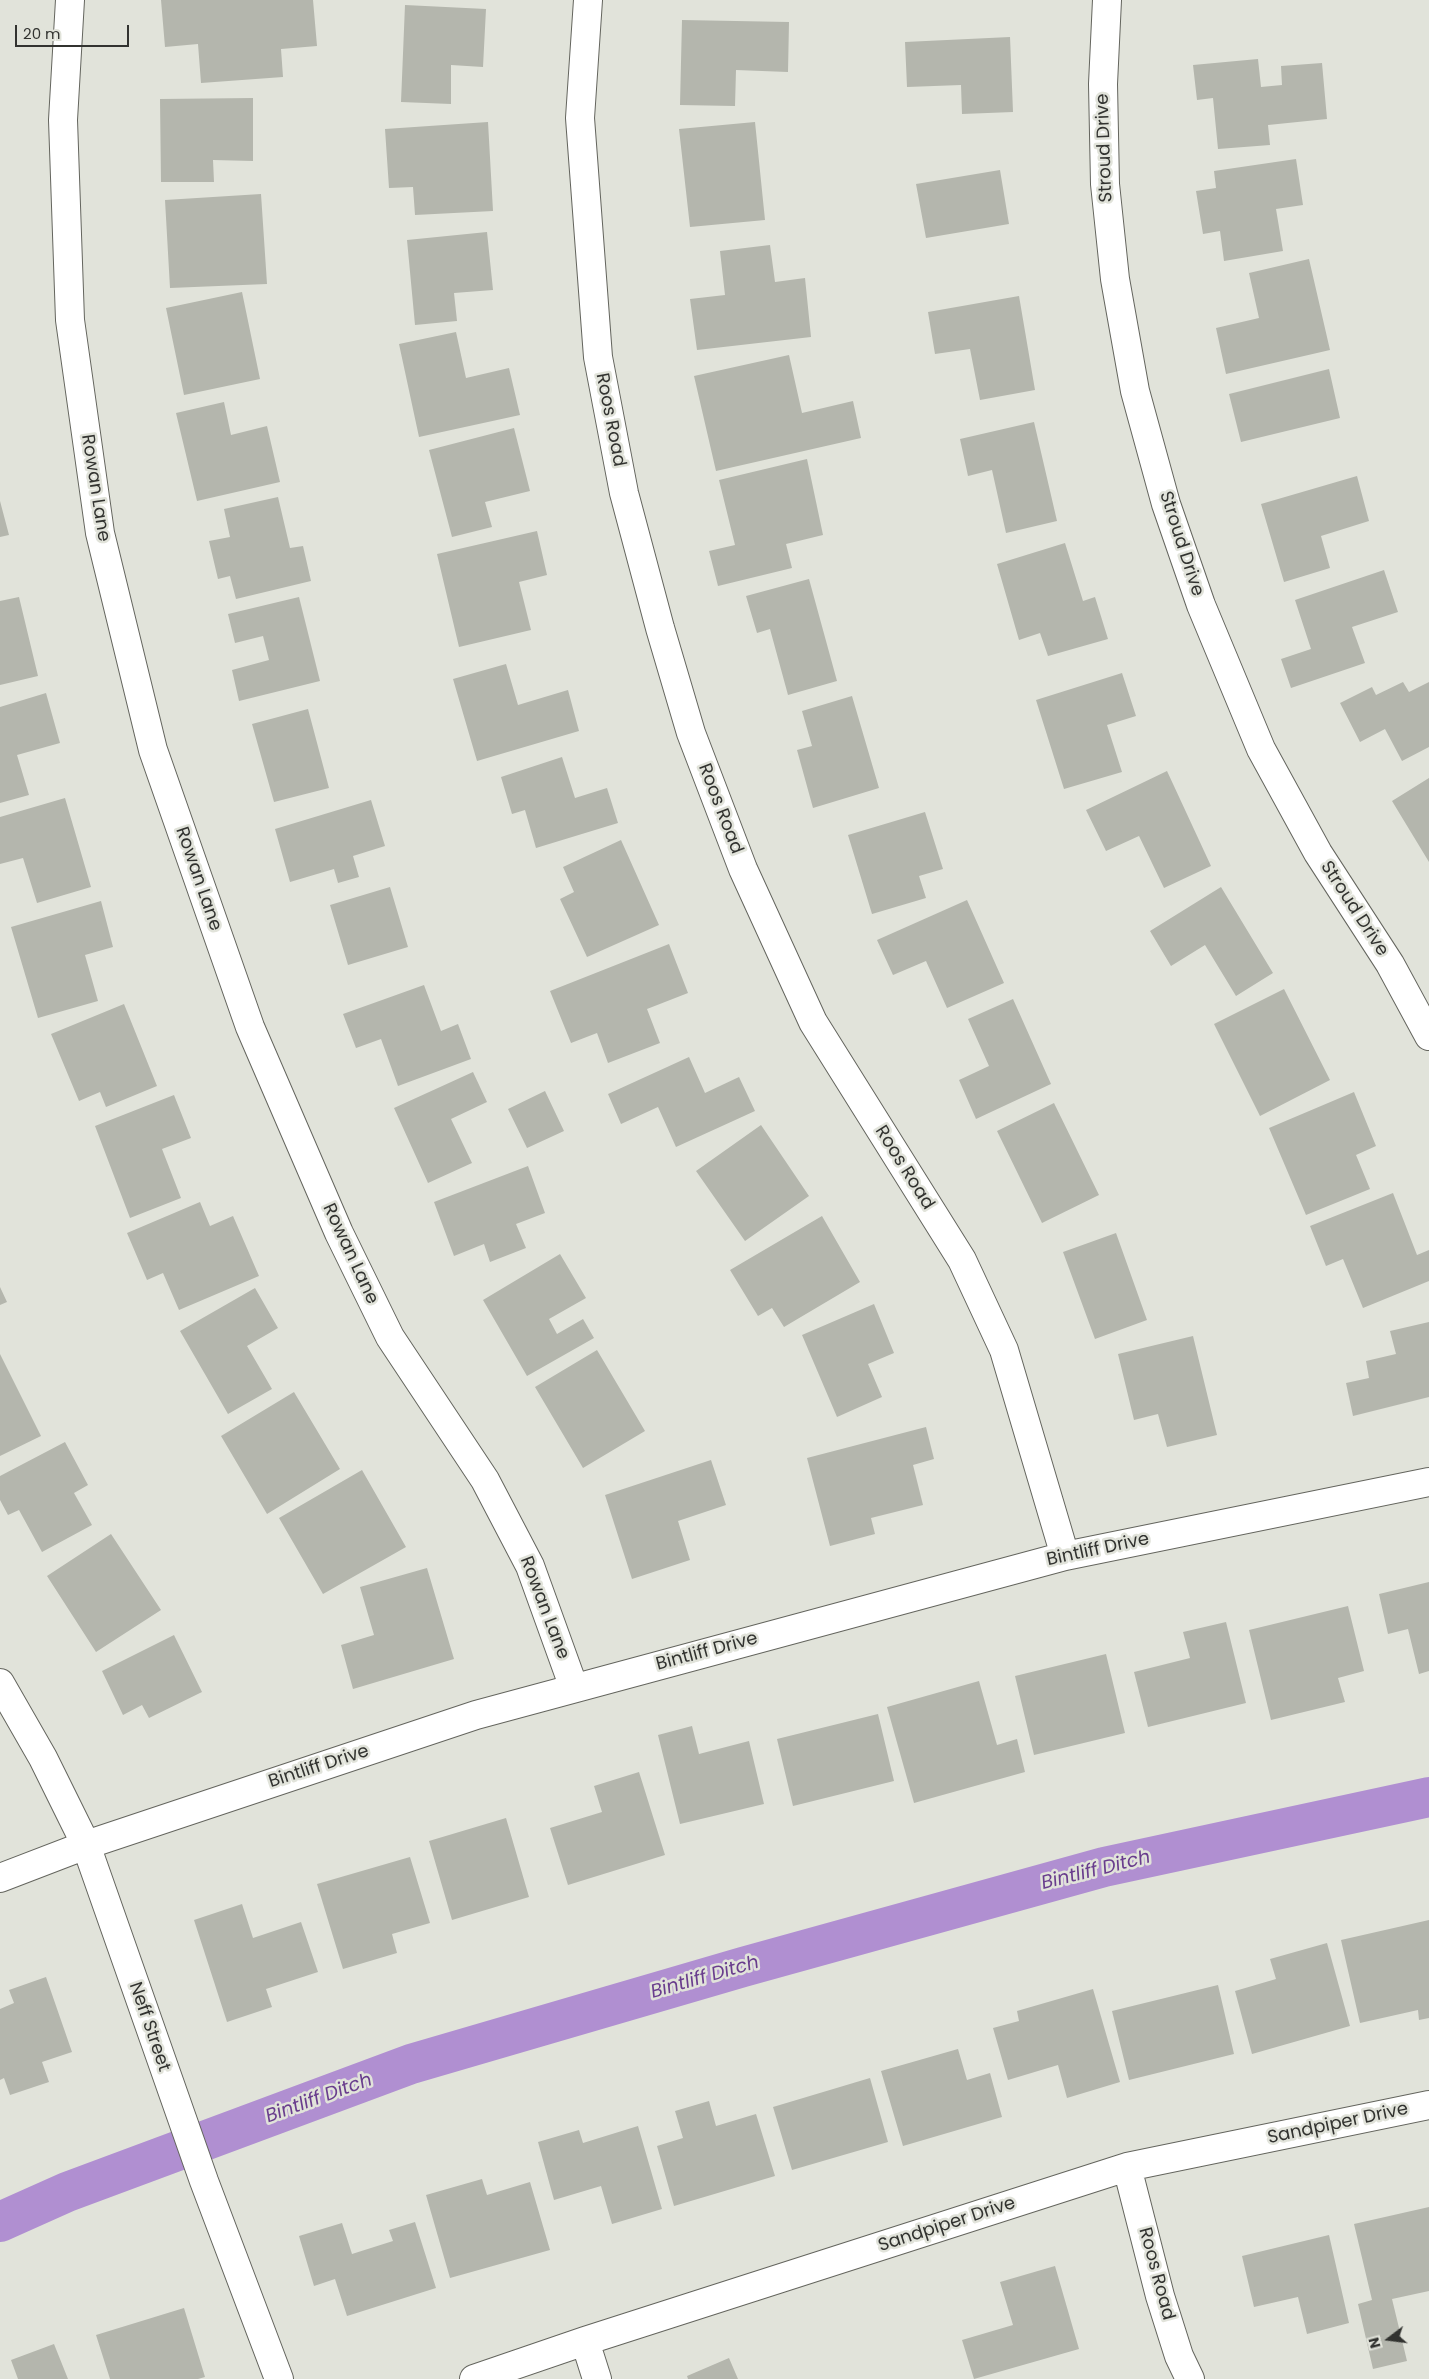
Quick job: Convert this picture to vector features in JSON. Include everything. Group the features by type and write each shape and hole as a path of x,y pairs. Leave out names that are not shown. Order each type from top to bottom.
{"street":[{"name":"Rowan Lane","path":"70,0 64,120 70,320 100,534 153,750 250,1027 339,1233 390,1337 485,1480 530,1566 574,1688"},
{"name":"Roos Road","path":"588,0 580,118 598,358 624,494 660,628 691,733 743,869 813,1022 962,1260 1004,1350 1065,1556"},
{"name":"Stroud Drive","path":"1107,0 1103,84 1105,184 1115,278 1135,391 1166,504 1201,605 1261,749 1318,853 1390,964 1429,1036"},
{"name":"Bintliff Drive","path":"0,1878 86,1845 476,1714 1065,1556 1429,1482"},
{"name":"Neff Street","path":"0,1683 43,1758 86,1845 204,2181 279,2379"},
{"name":"Sandpiper Drive","path":"474,2379 585,2341 1127,2167 1429,2105"},
{"name":"Roos Road","path":"1127,2167 1160,2296 1179,2356 1190,2379"},
{"path":"585,2341 596,2379"}],"building":[{"path":"161,0 313,0 317,46 281,49 283,77 201,83 198,44 165,47"},
{"path":"405,5 486,9 483,67 451,65 451,104 401,102"},
{"path":"682,20 789,22 788,72 736,70 735,106 680,105"},
{"path":"1010,37 1013,112 962,114 961,85 907,87 905,42"},
{"path":"1258,59 1261,87 1282,85 1281,66 1322,63 1327,119 1268,125 1270,145 1218,149 1213,98 1197,100 1193,65"},
{"path":"253,98 253,161 213,160 214,182 161,182 160,99"},
{"path":"488,122 493,211 415,215 413,187 389,188 385,129"},
{"path":"755,122 765,220 690,227 679,129"},
{"path":"1296,159 1303,205 1276,209 1283,251 1224,261 1220,231 1203,234 1196,191 1216,188 1214,171"},
{"path":"1000,170 1009,224 926,238 916,184"},
{"path":"261,194 267,284 170,288 165,200"},
{"path":"487,232 493,290 454,293 457,321 415,325 407,240"},
{"path":"770,245 775,282 805,278 811,337 697,350 690,299 725,295 720,251"},
{"path":"1309,259 1330,350 1226,374 1216,328 1259,318 1249,273"},
{"path":"242,292 260,379 184,395 166,308"},
{"path":"1019,296 1035,390 980,400 970,349 935,354 928,312"},
{"path":"456,332 466,378 509,368 520,415 419,437 399,344"},
{"path":"789,355 802,413 853,401 861,438 716,471 694,376"},
{"path":"1329,369 1340,418 1241,442 1229,394"},
{"path":"224,402 231,435 267,426 280,482 197,501 176,413"},
{"path":"1034,422 1057,521 1006,533 992,470 968,476 960,439"},
{"path":"514,428 530,491 485,502 492,527 452,537 429,450"},
{"path":"807,459 823,535 786,544 792,568 718,586 709,551 735,545 719,480"},
{"path":"1357,476 1369,521 1321,536 1330,568 1284,582 1261,504"},
{"path":"278,497 290,548 303,546 311,581 236,599 230,576 218,579 209,541 230,537 224,509"},
{"path":"0,501 9,535 0,537"},
{"path":"537,531 547,575 519,582 531,630 459,647 437,554"},
{"path":"1065,543 1083,601 1095,597 1108,639 1048,656 1040,633 1019,640 997,564"},
{"path":"1384,570 1398,612 1352,627 1365,663 1291,688 1281,659 1311,649 1295,600"},
{"path":"809,579 837,681 788,695 770,629 757,633 746,596"},
{"path":"19,597 38,676 0,685 0,601"},
{"path":"299,597 320,681 239,701 232,670 269,660 263,636 235,643 228,614"},
{"path":"506,664 518,705 568,690 579,731 477,761 453,679"},
{"path":"1122,673 1136,716 1107,725 1122,772 1064,789 1036,700"},
{"path":"1403,682 1409,692 1429,682 1429,747 1402,761 1385,729 1360,742 1340,703 1372,687 1376,695"},
{"path":"46,693 60,743 17,755 29,795 0,803 0,707"},
{"path":"852,696 879,788 813,808 797,750 812,746 802,711"},
{"path":"308,709 329,788 274,802 252,724"},
{"path":"562,757 575,798 607,788 618,823 536,848 525,810 512,814 501,777"},
{"path":"1167,771 1211,866 1164,888 1139,836 1106,851 1086,810"},
{"path":"1429,778 1429,862 1392,801"},
{"path":"65,798 91,887 37,903 23,858 0,864 0,817"},
{"path":"371,800 385,846 353,856 359,877 338,883 334,869 290,882 275,829"},
{"path":"925,812 943,869 919,876 926,898 872,914 848,835"},
{"path":"621,840 659,925 587,957 560,899 574,892 563,867"},
{"path":"390,887 408,947 348,965 330,905"},
{"path":"1221,887 1273,973 1236,996 1205,945 1171,966 1150,931"},
{"path":"967,900 1004,983 947,1008 926,961 893,975 877,940"},
{"path":"101,901 113,947 85,955 98,1001 38,1018 11,927"},
{"path":"669,944 688,993 647,1009 660,1043 608,1063 597,1033 571,1043 550,991"},
{"path":"424,985 441,1031 458,1024 471,1059 398,1086 381,1039 356,1048 343,1014"},
{"path":"1284,989 1330,1080 1260,1116 1214,1024"},
{"path":"1013,999 1051,1084 976,1119 959,1080 989,1066 968,1019"},
{"path":"124,1004 157,1086 106,1107 100,1092 79,1101 51,1034"},
{"path":"689,1057 705,1093 739,1077 755,1111 676,1147 658,1107 621,1124 608,1094"},
{"path":"473,1072 487,1102 451,1119 472,1163 428,1183 394,1108"},
{"path":"545,1091 564,1131 527,1148 508,1109"},
{"path":"1354,1092 1376,1146 1356,1155 1370,1189 1306,1215 1269,1128"},
{"path":"174,1095 191,1138 162,1149 181,1198 130,1218 95,1126"},
{"path":"1054,1103 1099,1195 1042,1223 997,1131"},
{"path":"761,1125 809,1196 745,1241 696,1171"},
{"path":"528,1166 545,1213 516,1224 526,1248 490,1262 484,1244 454,1256 434,1202"},
{"path":"1393,1193 1417,1255 1429,1250 1429,1281 1363,1308 1343,1259 1326,1266 1310,1226"},
{"path":"200,1202 210,1226 233,1216 259,1276 179,1310 163,1273 147,1280 127,1233"},
{"path":"822,1216 860,1282 784,1327 772,1308 758,1316 730,1270"},
{"path":"1116,1233 1147,1320 1095,1339 1063,1252"},
{"path":"560,1254 586,1298 549,1319 557,1334 583,1319 594,1338 527,1376 483,1300"},
{"path":"0,1287 7,1302 0,1305"},
{"path":"255,1288 278,1328 247,1346 272,1389 228,1414 180,1331"},
{"path":"874,1304 894,1353 868,1364 882,1397 837,1417 802,1335"},
{"path":"1429,1322 1429,1397 1353,1416 1346,1383 1369,1378 1366,1361 1396,1354 1390,1331"},
{"path":"1193,1336 1217,1435 1167,1447 1158,1414 1134,1420 1118,1354"},
{"path":"597,1350 645,1431 583,1468 535,1387"},
{"path":"0,1354 41,1436 0,1456"},
{"path":"294,1392 340,1469 267,1514 221,1436"},
{"path":"926,1427 934,1459 913,1465 923,1505 871,1518 875,1534 830,1546 807,1458"},
{"path":"65,1442 88,1485 74,1493 92,1525 42,1552 19,1510 8,1515 0,1500 0,1476"},
{"path":"711,1460 726,1505 678,1521 690,1560 632,1579 605,1495"},
{"path":"362,1470 406,1547 323,1594 279,1518"},
{"path":"111,1534 161,1610 96,1652 47,1576"},
{"path":"427,1568 454,1659 353,1689 341,1645 374,1635 360,1587"},
{"path":"1429,1582 1429,1671 1419,1674 1408,1629 1388,1634 1379,1594"},
{"path":"1348,1606 1364,1671 1338,1678 1345,1702 1271,1720 1249,1630"},
{"path":"1226,1622 1246,1703 1148,1727 1134,1672 1190,1658 1183,1632"},
{"path":"174,1635 202,1692 149,1718 142,1705 123,1715 102,1671"},
{"path":"1106,1654 1125,1733 1034,1755 1015,1676"},
{"path":"979,1681 997,1745 1017,1739 1025,1772 914,1803 887,1707"},
{"path":"878,1714 894,1781 793,1806 777,1739"},
{"path":"692,1726 699,1754 749,1741 764,1804 680,1824 658,1735"},
{"path":"639,1772 665,1855 568,1885 550,1828 602,1812 594,1786"},
{"path":"506,1818 529,1897 452,1920 429,1841"},
{"path":"410,1857 430,1923 392,1934 397,1953 343,1969 317,1884"},
{"path":"242,1904 253,1938 301,1922 318,1972 266,1989 272,2007 227,2022 194,1920"},
{"path":"1429,1920 1429,2018 1419,2020 1418,2010 1360,2023 1341,1940"},
{"path":"1327,1943 1350,2026 1252,2054 1235,1991 1276,1979 1270,1959"},
{"path":"46,1977 72,2052 42,2062 49,2082 10,2095 4,2078 0,2080 0,2009 14,2003 9,1990"},
{"path":"1218,1985 1234,2054 1129,2080 1112,2011"},
{"path":"1093,1989 1120,2082 1067,2098 1058,2065 1008,2080 993,2028 1019,2021 1017,2011"},
{"path":"958,2049 967,2080 990,2073 1002,2117 903,2146 881,2071"},
{"path":"870,2078 888,2142 792,2170 773,2107"},
{"path":"709,2101 716,2126 756,2114 775,2176 674,2206 657,2146 683,2138 675,2111"},
{"path":"638,2126 662,2209 612,2224 601,2186 554,2200 538,2142 579,2130 583,2143"},
{"path":"482,2179 487,2195 530,2182 550,2250 450,2278 426,2195"},
{"path":"1429,2207 1429,2291 1392,2299 1407,2361 1373,2369 1358,2304 1372,2300 1354,2224"},
{"path":"415,2222 436,2288 347,2316 335,2279 314,2286 299,2236 342,2223 352,2254 393,2241 389,2230"},
{"path":"1329,2235 1349,2323 1307,2334 1298,2297 1254,2307 1242,2256"},
{"path":"1055,2266 1079,2349 974,2379 962,2340 1013,2325 1000,2282"},
{"path":"184,2308 205,2377 198,2379 110,2379 96,2335"},
{"path":"54,2344 68,2379 18,2379 11,2360"},
{"path":"729,2358 738,2379 688,2379 687,2376"}],"waterway":[{"name":"Bintliff Ditch","path":"0,2222 67,2192 411,2064 743,1967 1104,1867 1429,1797"}]}
